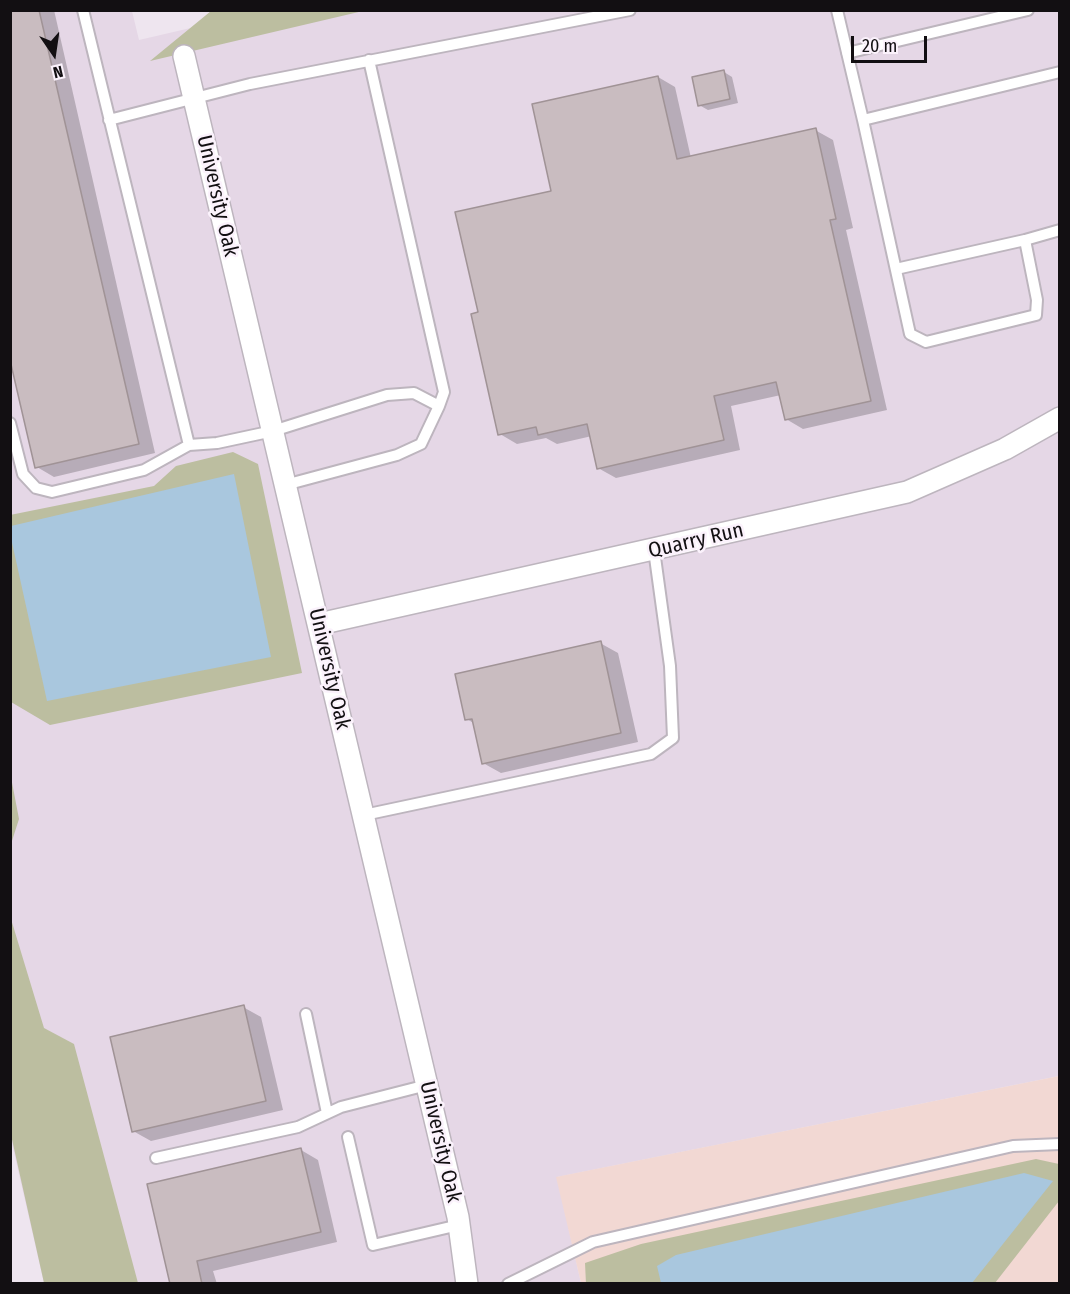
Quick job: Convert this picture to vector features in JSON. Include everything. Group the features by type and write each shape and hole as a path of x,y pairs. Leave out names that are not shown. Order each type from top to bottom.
{"street":[{"name":"University Oak","path":"184,56 427,1085 459,1225 467,1284"},
{"name":"Quarry Run","path":"319,624 908,492 1005,449 1059,418"}],"lane":[{"path":"83,10 189,445"},
{"path":"109,120 250,84 491,36 527,33 630,10"},
{"path":"837,10 910,334 926,342 1036,315 1037,300 1025,240"},
{"path":"847,53 1028,10"},
{"path":"285,485 397,455 420,444 444,392 369,60"},
{"path":"863,120 1059,72"},
{"path":"896,269 1025,240 1059,230"},
{"path":"10,423 23,474 36,488 52,492 144,470 189,445 273,431 387,395 414,393 439,406"},
{"path":"364,815 651,754 673,738 670,666 654,550"},
{"path":"306,1014 327,1113"},
{"path":"156,1158 298,1127 341,1107 427,1085"},
{"path":"348,1137 373,1245 459,1225"},
{"path":"508,1284 593,1242 1013,1146 1059,1144"}],"shaded area":[{"path":"268,10 1059,11 1059,1076 557,1177 581,1283 44,1283 10,1135 10,11 132,11 139,40"},
{"path":"1059,1076 1059,1283 581,1283 556,1177"}],"green space":[{"path":"211,11 363,11 150,61"},
{"path":"233,452 258,464 302,673 50,725 11,702 10,515 154,486 176,466"},
{"path":"10,772 19,819 11,844 10,844"},
{"path":"11,919 44,1028 74,1044 138,1283 44,1283 11,1135"},
{"path":"1036,1159 1059,1164 1059,1201 995,1283 586,1284 585,1263 641,1244"}],"water":[{"path":"234,474 271,657 47,701 11,538 11,526"},
{"path":"1024,1173 1053,1181 972,1283 661,1283 657,1266 676,1255"}],"building":[{"path":"10,10 39,10 139,444 35,468 10,360"},
{"path":"724,70 730,99 698,106 692,77"},
{"path":"658,76 677,159 816,128 836,219 830,220 871,401 785,420 776,382 714,396 724,440 597,469 587,424 538,435 536,427 498,435 471,314 478,312 455,212 551,191 532,104"},
{"path":"601,641 621,733 482,764 472,719 465,720 455,674"},
{"path":"244,1005 266,1101 132,1132 110,1037"},
{"path":"301,1148 321,1232 197,1261 202,1284 170,1284 147,1184"}]}
